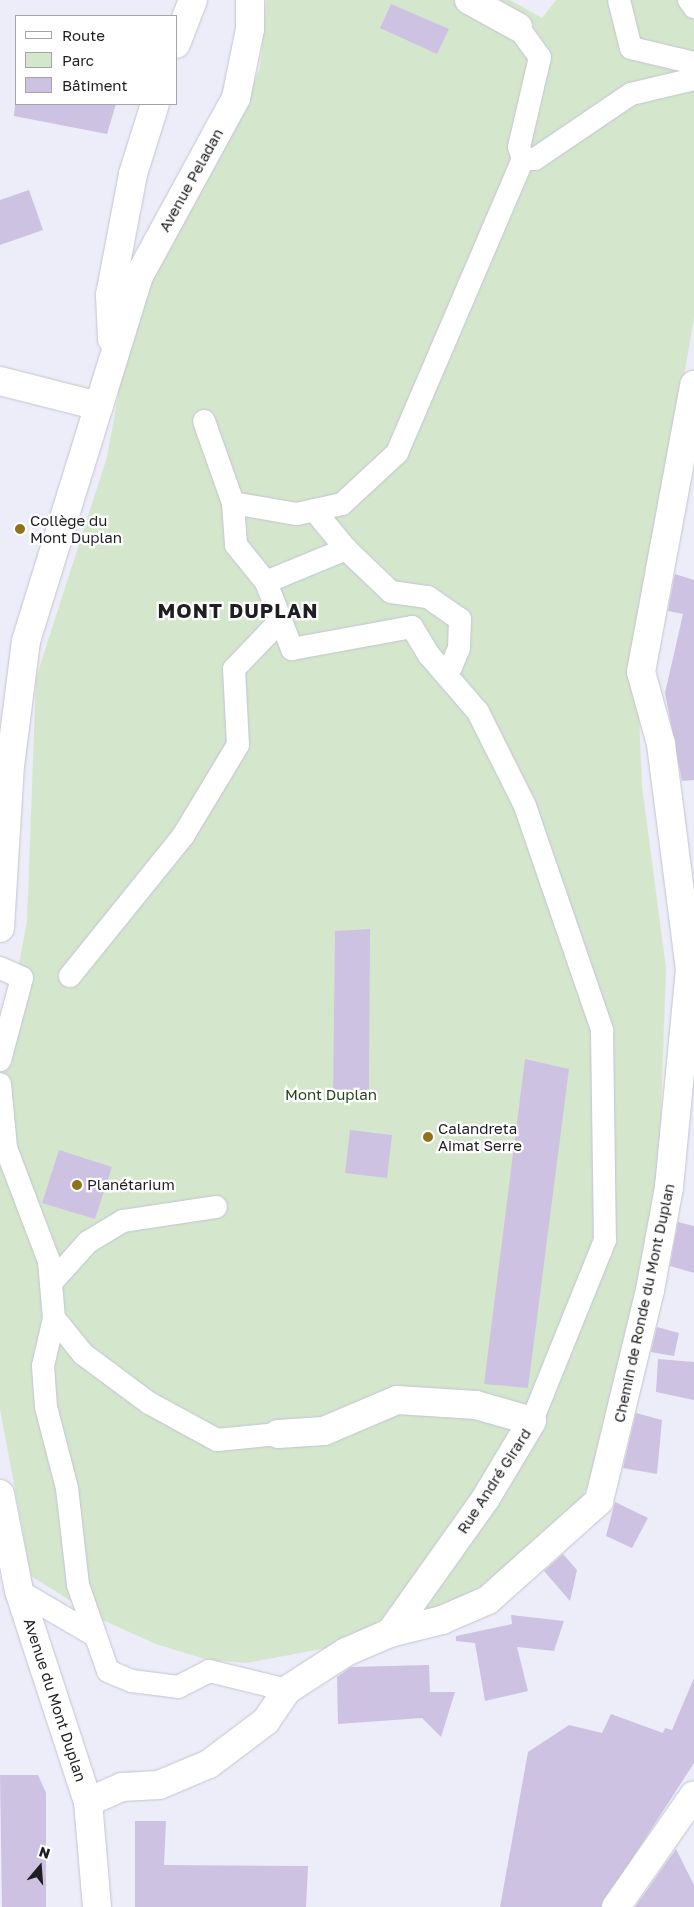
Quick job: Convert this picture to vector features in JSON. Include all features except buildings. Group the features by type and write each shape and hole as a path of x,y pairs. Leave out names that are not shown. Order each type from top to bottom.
{"street":[{"path":"178,39 193,0"},
{"name":"Avenue Peladan","path":"99,406 112,356 139,276 236,98 250,29 250,0"},
{"path":"233,503 297,514 342,504 396,453 523,159 518,147 540,57 518,27 469,0"},
{"path":"619,0 631,48 694,63"},
{"path":"688,0 694,7"},
{"path":"523,159 535,159 631,94 694,79"},
{"name":"Avenue Peladan","path":"112,356 110,295 132,174 155,105"},
{"path":"0,381 99,406 26,641 10,766 0,928"},
{"name":"Chemin de Ronde du Mont Duplan","path":"88,1802 122,1787 160,1785 209,1764 266,1721 287,1690 346,1652 390,1634 442,1620 488,1600 553,1546 599,1501 618,1432 669,1188 690,970 661,744 642,672 694,384"},
{"path":"204,420 233,503 236,545 266,582 292,649 412,627 429,655 448,674 478,712 525,806 602,1030 604,1240 532,1421"},
{"path":"314,510 346,549 391,592 428,598 460,619 459,648 448,674"},
{"path":"266,582 346,549"},
{"path":"70,976 183,836 238,745 234,669 281,620"},
{"path":"0,968 22,978 0,1060"},
{"path":"0,1084 6,1148 35,1215 49,1260 54,1318 43,1366 46,1407 67,1488 78,1585 108,1671 132,1681 178,1687 208,1671 287,1690"},
{"path":"51,1282 88,1242 123,1221 216,1207"},
{"path":"54,1318 82,1354 149,1403 218,1440 278,1434"},
{"name":"Rue André Girard","path":"278,1434 324,1431 397,1400 476,1405 532,1421 486,1498 390,1634"},
{"name":"Avenue du Mont Duplan","path":"0,1494 19,1591 88,1802 97,1907"},
{"path":"0,1527 12,1552"},
{"path":"19,1591 94,1635"},
{"path":"616,1907 694,1795"}],"green space":[{"name":"Mont Duplan","path":"266,0 510,0 542,18 556,0 694,0 694,318 631,687 639,715 642,786 666,968 659,1170 641,1287 602,1459 580,1501 489,1587 333,1647 246,1663 208,1660 156,1644 98,1618 31,1576 0,1409 0,1063 27,921 36,678 107,457 126,351 156,271 247,101 260,67"}],"place":[{"name":"Collège du Mont Duplan","path":"20,529"},
{"name":"Calandreta Aimat Serre","path":"428,1137"},
{"name":"Planétarium","path":"77,1185"}],"district":[{"name":"MONT DUPLAN","path":"238,610"}]}
